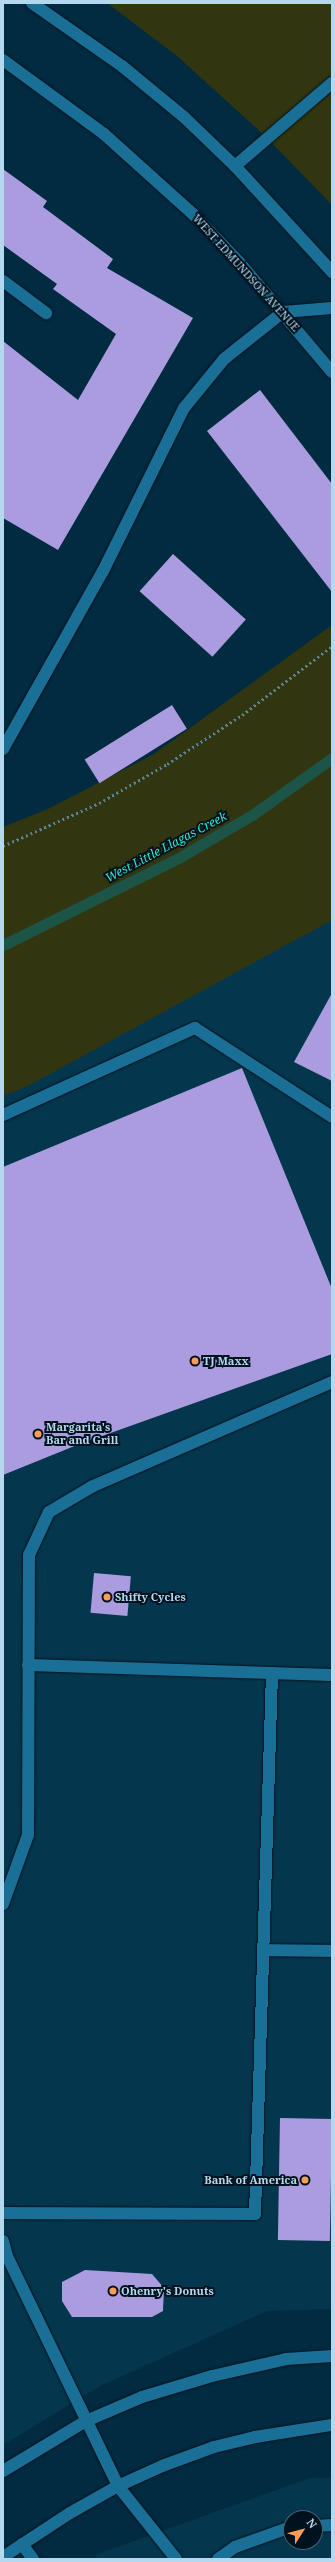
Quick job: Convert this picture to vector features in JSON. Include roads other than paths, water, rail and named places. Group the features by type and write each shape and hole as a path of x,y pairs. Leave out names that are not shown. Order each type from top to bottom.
{"street":[{"path":"32,3 122,66 184,117 235,166 332,272"},
{"name":"WEST EDMUNDSON AVENUE","path":"3,60 104,134 151,174 193,214 283,312 332,372"},
{"path":"235,166 332,83"},
{"path":"3,281 46,313"},
{"path":"3,749 103,571 184,408 224,359 283,312 332,308"},
{"path":"3,1115 195,1028 332,1117"},
{"path":"3,1904 28,1835 29,1555 49,1512 93,1486 332,1382"},
{"path":"28,1665 332,1675"},
{"path":"3,2214 255,2214 272,1673"},
{"path":"263,1950 332,1951"},
{"path":"3,2241 7,2256 118,2486 176,2559"},
{"path":"3,2471 86,2421 142,2397 212,2376 286,2359 332,2356"},
{"path":"3,2556 118,2486 214,2447 256,2437 332,2425"},
{"path":"218,2559 235,2546 283,2530"},
{"path":"22,2544 33,2559"}],"waterway":[{"name":"West Little Llagas Creek","path":"3,945 182,856 252,815 332,758"}],"place":[{"name":"TJ Maxx","path":"195,1361"},
{"name":"Margarita's Bar and Grill","path":"38,1434"},
{"name":"Shifty Cycles","path":"107,1597"},
{"name":"Bank of America","path":"305,2180"},
{"name":"Ohenry's Donuts","path":"113,2291"}]}
